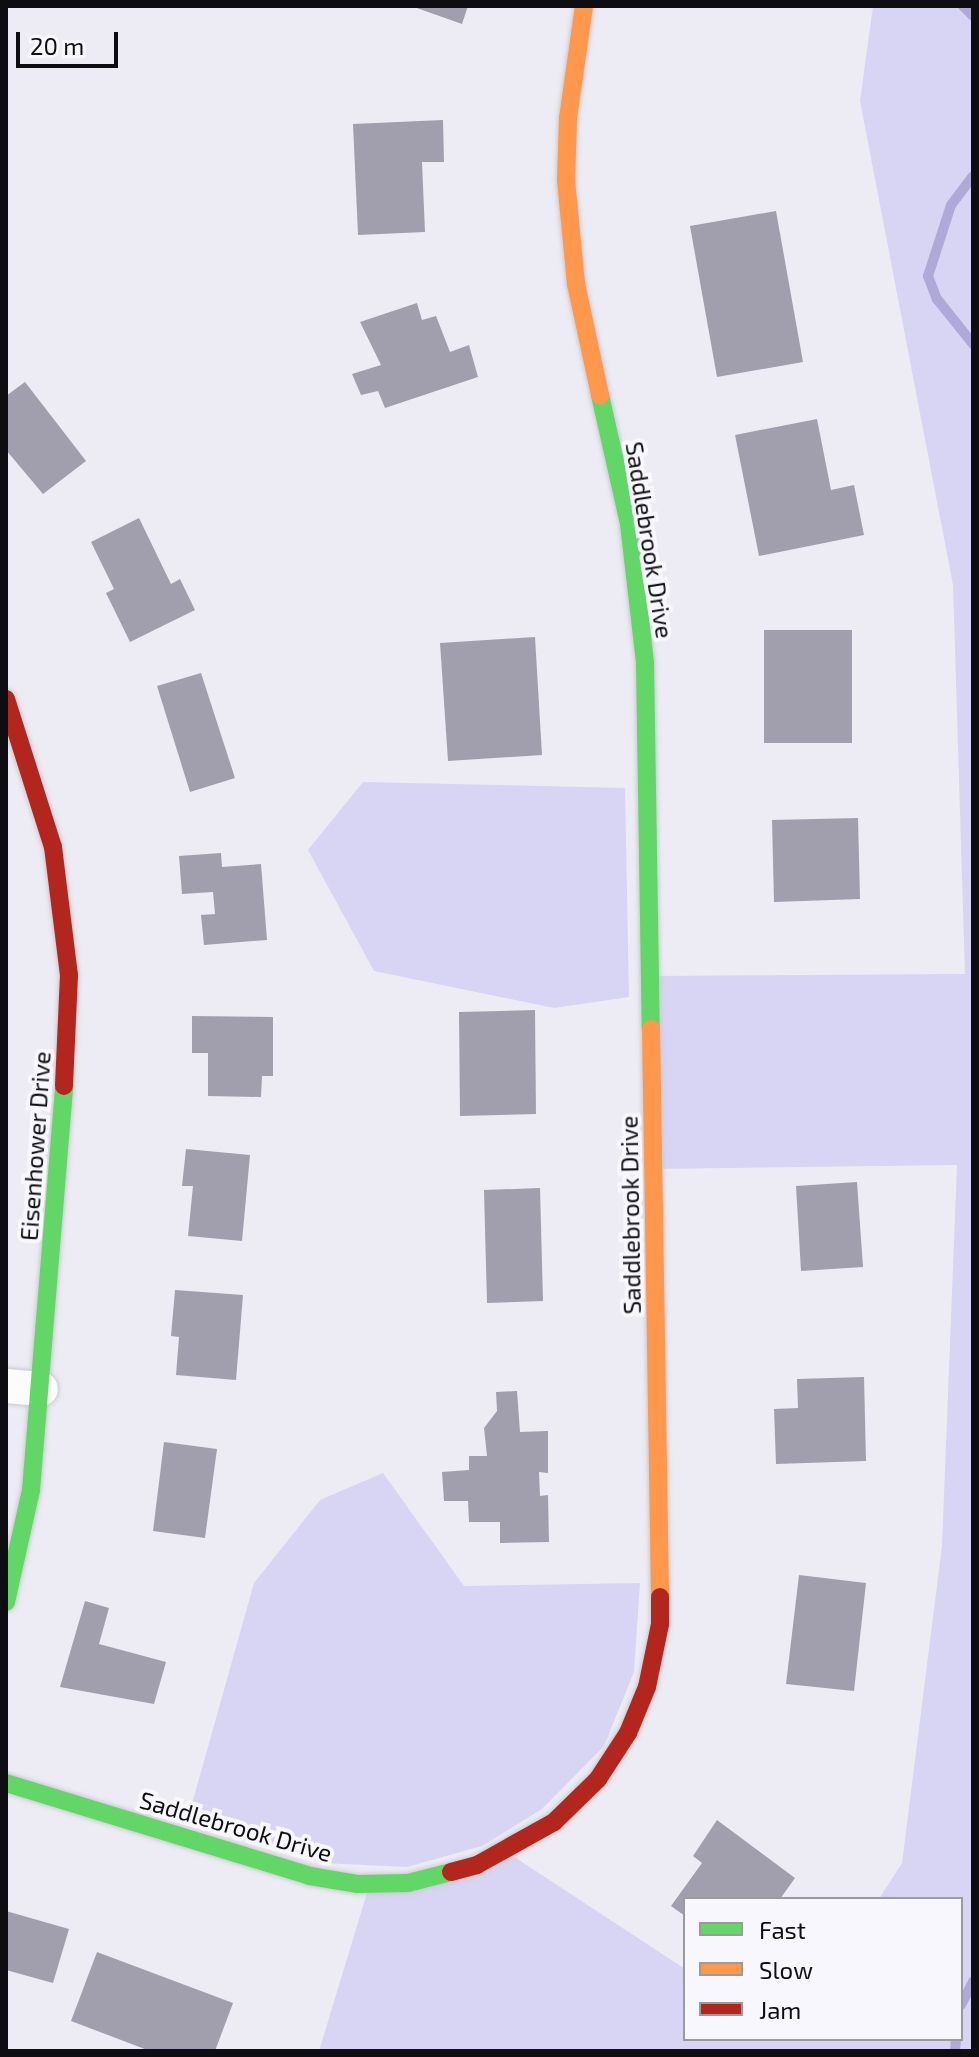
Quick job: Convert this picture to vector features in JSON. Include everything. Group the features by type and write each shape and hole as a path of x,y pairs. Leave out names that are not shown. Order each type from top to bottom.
{"street":[{"name":"Saddlebrook Drive","path":"6,1783 310,1876 358,1884 408,1883 477,1865 554,1822 598,1779 628,1733 647,1687 660,1624 645,663 629,524 573,254 568,118 584,6"},
{"name":"Eisenhower Drive","path":"6,699 53,847 69,975 41,1389 28,1514 6,1602"},
{"path":"6,1386 41,1389"}],"shaded area":[{"path":"873,6 973,6 973,2051 319,2051 370,1883 507,1852 683,1968 683,2041 963,2041 963,1897 880,1897 902,1863 942,1546 957,1165 653,1169 650,976 965,974 953,585 860,101"},
{"path":"363,782 625,788 629,997 554,1008 374,971 308,850"},
{"path":"383,1473 464,1586 640,1583 634,1672 604,1746 542,1809 482,1846 407,1867 322,1863 188,1818 254,1583 320,1500"}],"building":[{"path":"411,6 468,6 462,24"},
{"path":"443,120 444,162 422,162 425,232 358,235 353,124"},
{"path":"776,211 803,362 717,377 690,226"},
{"path":"417,303 422,320 436,316 450,352 469,345 478,377 385,408 378,391 361,395 352,374 381,365 360,322"},
{"path":"25,382 86,461 43,494 6,450 6,396"},
{"path":"817,419 831,490 854,485 864,535 759,556 735,435"},
{"path":"139,518 171,584 180,579 195,610 130,642 106,593 114,589 91,542"},
{"path":"764,630 852,630 852,743 764,743"},
{"path":"535,637 542,755 448,761 440,643"},
{"path":"201,673 235,778 190,792 157,686"},
{"path":"858,818 860,899 774,902 772,820"},
{"path":"221,853 222,867 261,864 267,940 204,945 201,915 215,914 213,892 182,894 179,856"},
{"path":"535,1010 536,1114 460,1116 459,1012"},
{"path":"192,1016 273,1017 273,1076 262,1076 261,1097 208,1096 208,1053 192,1053"},
{"path":"186,1149 250,1155 242,1241 188,1236 193,1186 182,1186"},
{"path":"857,1182 863,1267 801,1271 796,1186"},
{"path":"540,1188 543,1301 487,1303 484,1190"},
{"path":"175,1290 243,1295 236,1380 176,1375 179,1337 171,1336"},
{"path":"864,1377 866,1461 776,1464 774,1409 798,1408 797,1379"},
{"path":"517,1391 520,1432 548,1431 548,1473 539,1472 540,1496 548,1495 549,1542 500,1543 500,1522 469,1522 468,1501 444,1501 442,1472 469,1470 469,1456 487,1456 484,1428 497,1411 496,1392"},
{"path":"164,1442 217,1449 205,1538 153,1531"},
{"path":"799,1575 866,1583 854,1691 786,1684"},
{"path":"85,1601 109,1608 99,1644 166,1662 154,1704 60,1687"},
{"path":"717,1820 795,1878 781,1897 683,1897 683,1915 671,1906 702,1863 693,1856"},
{"path":"6,1911 69,1929 53,1983 6,1970"},
{"path":"97,1952 233,2003 215,2051 150,2051 71,2021"}],"waterway":[{"path":"963,6 973,16"},
{"path":"973,176 951,205 928,276 937,299 973,344"},
{"path":"963,2001 973,1981"},
{"path":"955,2051 956,2041"}],"traffic: fast":[{"path":"600,395 629,524 645,663 651,1029"},
{"path":"6,1602 31,1490 64,1086"},
{"path":"6,1783 310,1876 358,1884 408,1883 451,1872"}],"traffic: slow":[{"path":"584,6 568,118 566,180 576,284 600,395"},
{"path":"651,1029 660,1597"}],"traffic: jam":[{"path":"6,699 53,847 69,975 64,1086"},
{"path":"451,1872 477,1865 554,1822 598,1779 628,1733 647,1687 660,1624 660,1597"}]}
